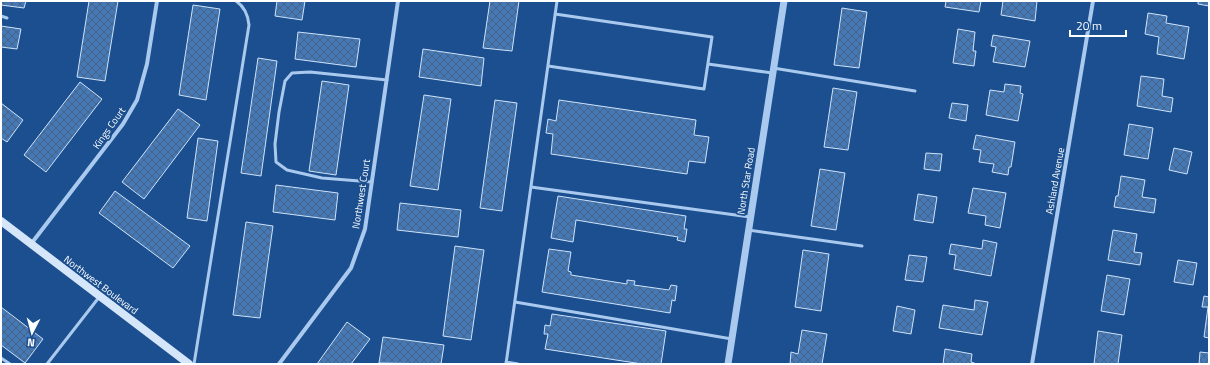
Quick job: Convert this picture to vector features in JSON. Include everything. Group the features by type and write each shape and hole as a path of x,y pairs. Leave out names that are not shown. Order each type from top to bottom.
{"main road":[{"name":"Northwest Boulevard","path":"1,221 185,363"}],"street":[{"name":"Kings Court","path":"31,244 123,124 137,100 147,64 157,1"},
{"name":"Northwest Court","path":"279,364 351,268 365,229 398,1"},
{"name":"North Star Road","path":"728,364 784,1"},
{"name":"Ashland Avenue","path":"1032,364 1093,1"}],"lane":[{"path":"194,364 250,25 248,14 241,4 236,1"},
{"path":"518,364 506,363 557,1"},
{"path":"548,66 704,89 708,64 712,37 556,14"},
{"path":"1,16 8,18"},
{"path":"708,64 773,70 915,91"},
{"path":"372,182 322,178 287,170 276,162 275,144 279,112 285,81 292,73 310,72 387,80"},
{"path":"531,187 750,217"},
{"path":"748,230 862,246"},
{"path":"46,364 100,296"},
{"path":"515,302 732,339"},
{"path":"1,358 10,364"}],"building":[{"path":"1,1 26,1 24,8 1,5"},
{"path":"89,1 118,1 105,81 77,77"},
{"path":"277,1 305,1 302,20 275,16"},
{"path":"490,1 519,1 512,51 483,48"},
{"path":"946,1 981,1 979,12 945,7"},
{"path":"1003,1 1037,1 1035,21 1001,15"},
{"path":"1198,1 1209,1 1209,6 1198,4"},
{"path":"193,5 220,9 206,100 179,95"},
{"path":"842,8 867,12 859,68 834,65"},
{"path":"1148,13 1167,16 1166,23 1189,27 1184,59 1157,54 1159,37 1145,34"},
{"path":"1,26 21,29 17,49 1,47"},
{"path":"958,29 975,32 973,51 976,51 974,66 953,63"},
{"path":"298,32 360,39 356,67 295,59"},
{"path":"993,35 1030,41 1025,67 993,62 996,47 991,46"},
{"path":"423,49 484,58 481,86 419,77"},
{"path":"258,58 277,61 261,176 241,173"},
{"path":"1141,76 1164,79 1162,96 1173,98 1171,112 1137,106"},
{"path":"322,81 349,85 336,175 309,171"},
{"path":"80,82 102,99 46,172 24,155"},
{"path":"1005,84 1021,86 1020,93 1023,94 1018,121 986,115 990,90 1004,92"},
{"path":"833,88 857,92 848,150 824,147"},
{"path":"424,95 451,99 438,190 410,186"},
{"path":"495,100 517,103 502,211 480,208"},
{"path":"559,100 696,120 694,135 709,137 705,163 689,161 687,174 551,154 553,134 546,133 548,119 556,121"},
{"path":"1,103 23,120 7,142 1,138"},
{"path":"952,103 968,105 966,121 949,118"},
{"path":"178,109 200,125 144,199 122,182"},
{"path":"1129,124 1153,128 1148,159 1124,155"},
{"path":"976,135 1015,142 1011,167 1009,167 1008,175 992,172 994,164 979,162 981,150 973,149"},
{"path":"198,138 218,141 207,221 187,218"},
{"path":"1174,148 1192,152 1187,174 1169,170"},
{"path":"926,153 942,154 940,171 924,169"},
{"path":"820,169 845,173 836,230 811,226"},
{"path":"1121,176 1145,180 1142,197 1156,199 1154,213 1114,207 1116,196 1118,196"},
{"path":"276,185 338,193 335,220 273,212"},
{"path":"973,188 1006,193 1000,228 985,225 986,216 968,213"},
{"path":"115,191 190,246 173,268 99,213"},
{"path":"918,194 937,197 933,223 914,220"},
{"path":"558,196 686,216 684,229 687,229 685,242 677,240 678,237 576,220 573,242 551,238"},
{"path":"400,203 461,210 458,237 397,230"},
{"path":"246,222 273,226 260,318 233,315"},
{"path":"1113,230 1137,234 1134,252 1142,253 1140,265 1108,260"},
{"path":"983,240 997,243 991,276 954,269 956,255 949,254 951,244 982,249"},
{"path":"455,246 484,250 471,340 443,336"},
{"path":"549,249 571,252 568,271 571,272 571,275 627,284 627,280 635,281 634,285 669,290 671,285 677,286 675,301 672,300 670,313 542,292"},
{"path":"803,250 829,254 821,311 795,307"},
{"path":"909,255 927,257 923,282 905,280"},
{"path":"1178,260 1197,263 1193,285 1174,282"},
{"path":"1107,275 1130,279 1124,315 1101,311"},
{"path":"1204,296 1209,297 1209,338 1204,337 1208,307 1202,307"},
{"path":"975,300 988,302 982,335 939,328 943,305 974,310"},
{"path":"897,306 915,310 911,334 893,331"},
{"path":"1,307 43,339 25,363 1,345"},
{"path":"552,314 666,331 661,364 642,364 545,349 548,334 544,334 545,325 550,326"},
{"path":"347,322 370,339 351,364 317,364"},
{"path":"802,330 827,334 822,364 790,364 791,352 798,354"},
{"path":"1098,331 1122,335 1118,364 1094,364"},
{"path":"383,337 444,345 441,364 379,363"},
{"path":"945,349 972,354 971,362 977,364 943,364"},
{"path":"1200,352 1209,353 1209,364 1199,364"}]}
